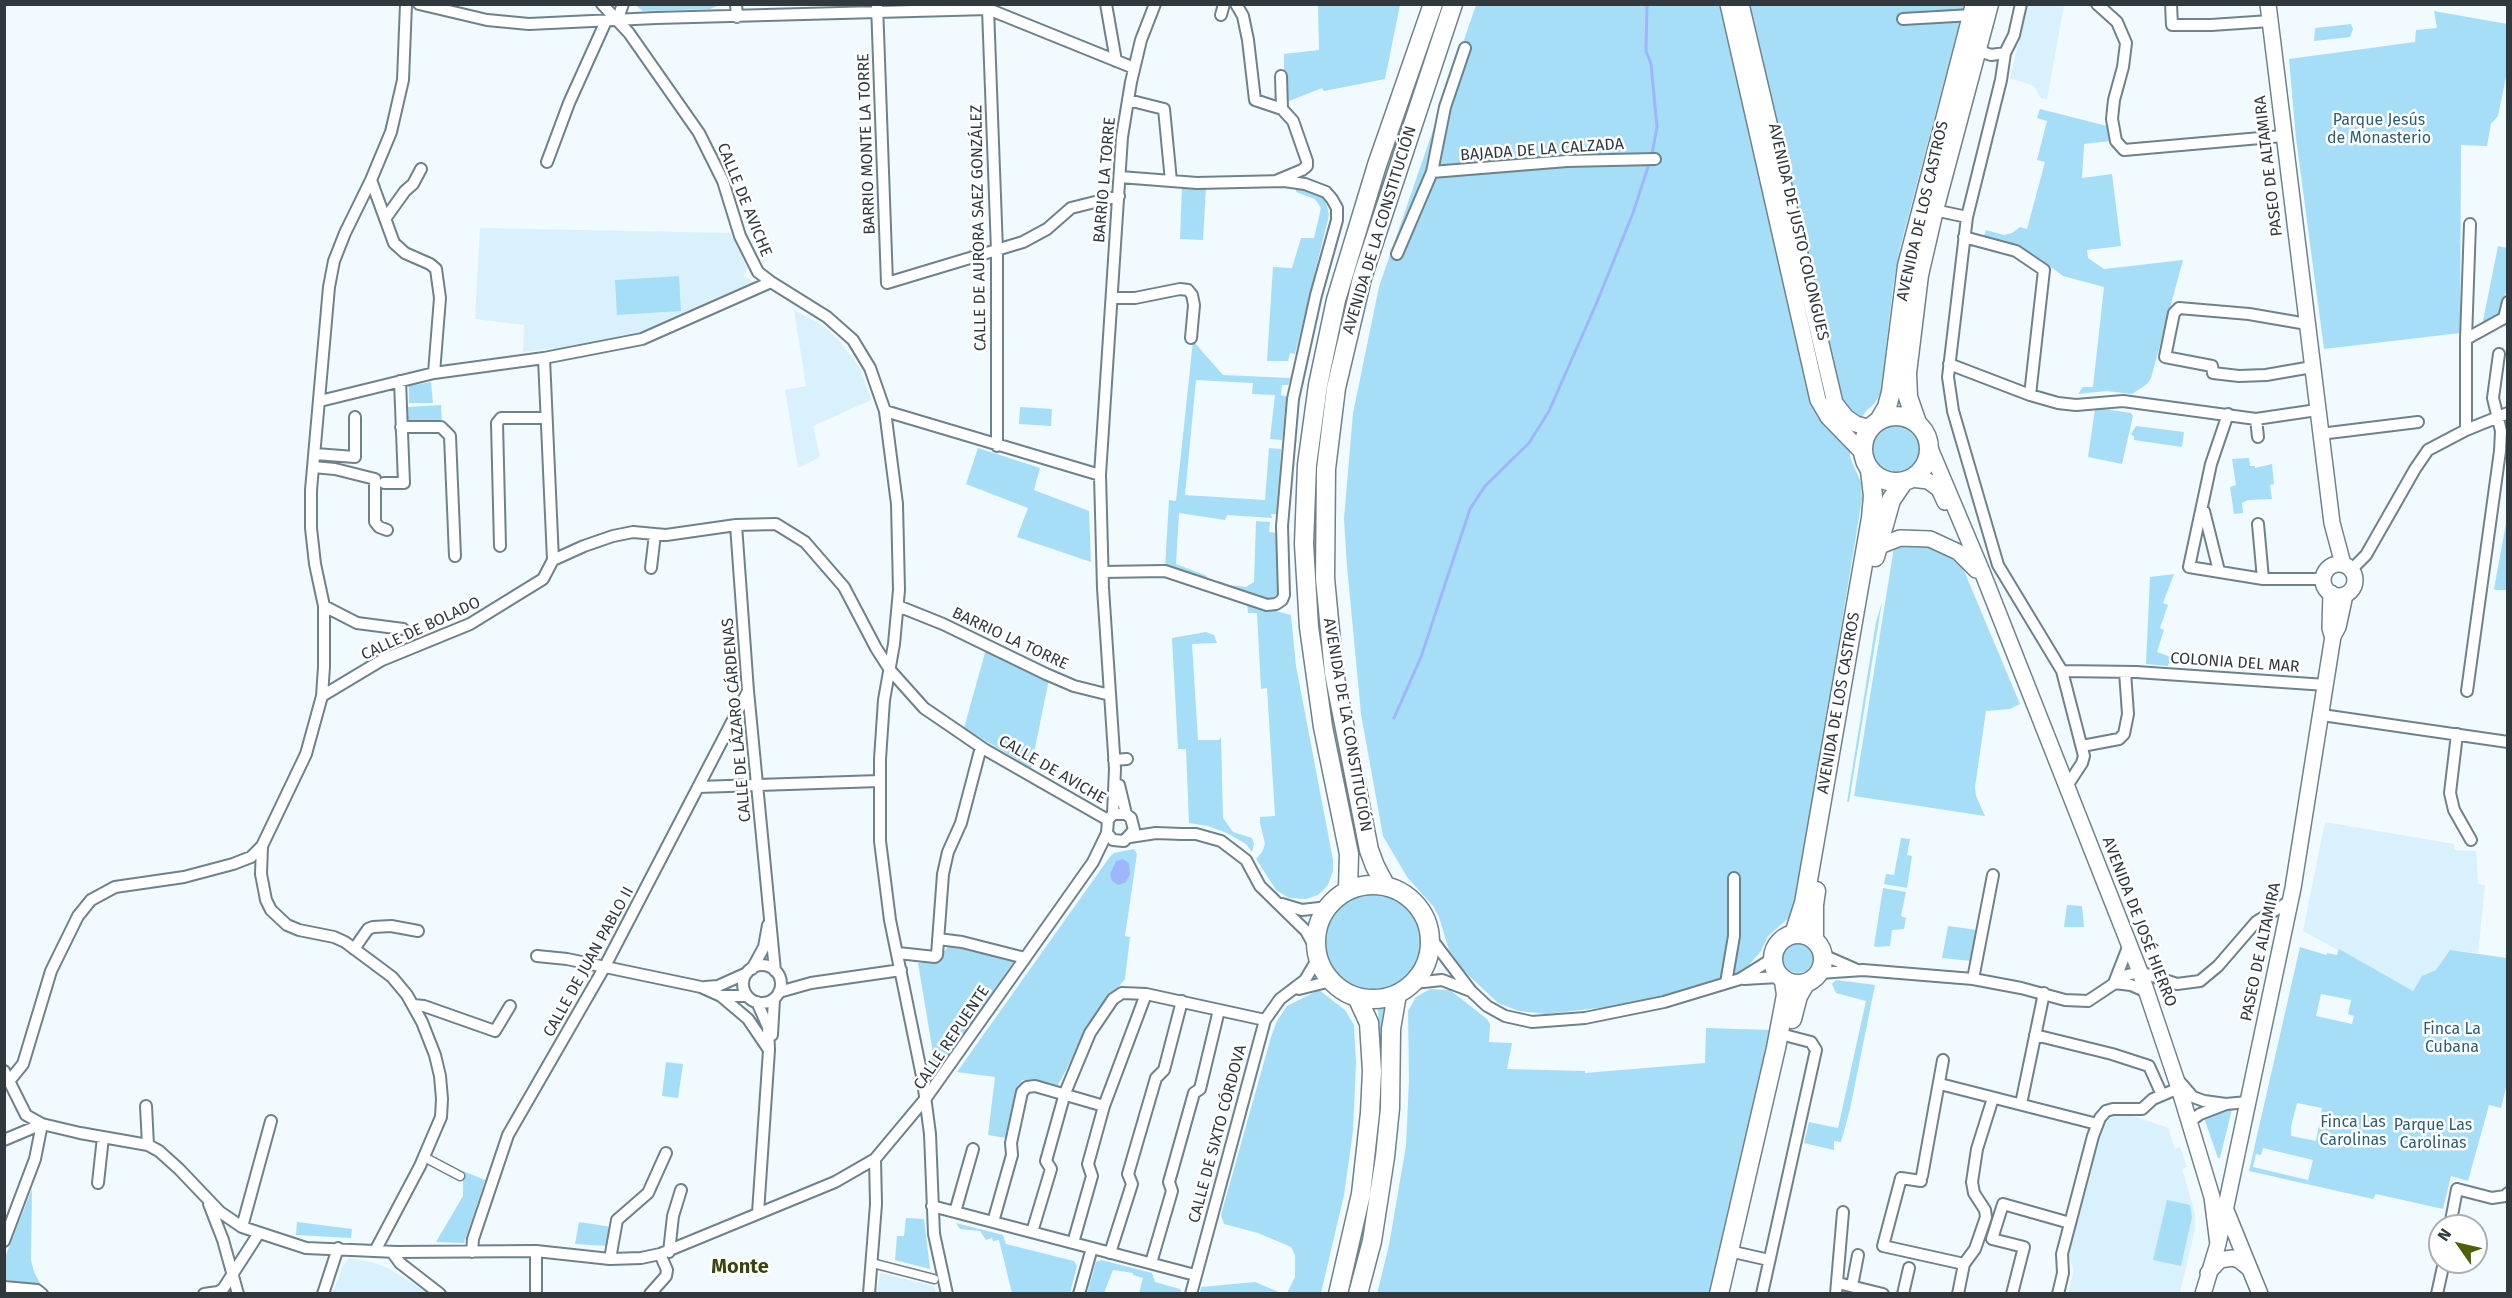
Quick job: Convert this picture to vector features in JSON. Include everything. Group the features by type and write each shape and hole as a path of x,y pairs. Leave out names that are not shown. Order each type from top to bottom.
{"main road":[{"name":"AVENIDA DE LA CONSTITUCIÓN","path":"1348,889 1349,854 1323,727 1309,627 1304,544 1307,465 1318,385 1336,300 1377,165 1432,4"},
{"name":"AVENIDA DE LA CONSTITUCIÓN","path":"1385,885 1369,850 1334,673 1323,545 1326,469 1336,388 1362,278 1453,4"},
{"name":"AVENIDA DE JUSTO COLONGUES","path":"1728,4 1818,400 1828,417 1862,452"},
{"name":"AVENIDA DE JUSTO COLONGUES","path":"1741,4 1835,403 1846,417 1856,423 1875,423"},
{"name":"AVENIDA DE LOS CASTROS","path":"1917,423 1908,398 1907,373 1919,275 1989,4"},
{"name":"PASEO DE ALTAMIRA","path":"2203,1293 2218,1244 2290,902 2333,636 2338,627 2338,594 2355,584 2336,570 2268,4"},
{"name":"AVENIDA DE LOS CASTROS","path":"1875,423 1887,406 1891,392 1907,266 1973,10"},
{"path":"1892,415 1905,417 1917,423 1925,433 1929,446 1928,459 1922,471 1908,480 1886,481 1874,475 1862,452 1863,439 1875,423 1892,415"},
{"name":"AVENIDA DE JOSÉ HIERRO","path":"1929,446 2130,942 2179,1088 2212,1197 2218,1244"},
{"name":"AVENIDA DE LOS CASTROS","path":"1794,934 1804,903 1870,518 1873,496 1870,470"},
{"name":"AVENIDA DE LOS CASTROS","path":"1729,1293 1798,996 1815,963 1814,905 1877,547 1891,500 1908,480"},
{"name":"AVENIDA DE JOSÉ HIERRO","path":"1908,480 1928,481 1939,489 1955,521 1962,526"},
{"name":"AVENIDA DE JOSÉ HIERRO","path":"1877,547 1900,538 1938,542 1963,556 1986,584"},
{"path":"2336,570 2325,587 2338,594"},
{"path":"1367,884 1385,885 1403,894 1418,907 1427,922 1430,938 1427,963 1414,983 1397,994 1371,1000 1357,997 1330,981 1318,954 1317,933 1328,907 1348,889 1367,884"},
{"path":"1719,1293 1776,1048 1786,995 1778,972 1778,942 1794,934 1805,935 1815,963 1798,985 1778,972"},
{"path":"1358,1293 1372,1241 1385,1157 1390,1108 1391,1029 1397,994"},
{"path":"1338,1293 1361,1194 1371,1113 1372,1059 1369,1023 1357,997"},
{"name":"AVENIDA DE JOSÉ HIERRO","path":"2191,1130 2260,1293"},
{"path":"2218,1244 2224,1234 2229,1233 2239,1242"},
{"path":"2208,1273 2220,1260 2232,1258 2239,1260 2250,1269"}],"street":[{"path":"406,4 403,80 391,132 345,233 334,261 329,287 313,467 311,528 315,564 324,606 322,696 306,754 262,846 251,857 233,864 155,882 115,887 91,900 78,916 51,971 23,1064 7,1076 26,1115 42,1124 148,1145 159,1151 208,1200 242,1227 306,1248 392,1252 536,1251 610,1259 640,1258 664,1253 835,1182 875,1159 926,1098 902,970 890,920 879,817 883,711 890,670"},
{"path":"419,4 487,20 529,24 736,17 877,9 988,9 1134,68"},
{"name":"CALLE DE AVICHE","path":"602,4 612,21 629,33 699,133 723,181 748,256 758,272 827,317 853,340 870,368 885,411 897,504 898,606 890,670"},
{"path":"547,162 569,103 623,4"},
{"path":"736,4 736,17"},
{"path":"1106,4 1116,61"},
{"name":"BARRIO LA TORRE","path":"1134,824 1126,814 1115,765 1103,572 1100,475 1120,177 1128,100 1141,40 1155,4"},
{"path":"1236,4 1243,16 1248,40 1255,100 1282,109 1293,121 1307,160 1307,166 1276,181"},
{"path":"2021,4 2014,35 2005,53 2001,80 1967,217 1949,364 1953,411 1998,565 2062,671 2084,756 2067,786"},
{"path":"2097,4 2117,22 2126,43 2112,119 2116,141 2124,150 2283,136"},
{"path":"2171,4 2172,25 2270,21"},
{"name":"BARRIO MONTE LA TORRE","path":"877,9 887,283 997,250"},
{"name":"CALLE DE AURORA SAEZ GONZÁLEZ","path":"988,9 997,250 999,432 997,446"},
{"path":"1903,19 1973,10"},
{"name":"BAJADA DE LA CALZADA","path":"1397,254 1432,172 1445,107 1464,48"},
{"path":"1977,50 1991,55 2005,53"},
{"path":"1281,76 1282,109"},
{"name":"BARRIO LA TORRE","path":"1128,100 1164,109 1171,181"},
{"name":"BAJADA DE LA CALZADA","path":"1432,172 1567,161 1655,159"},
{"path":"385,219 405,190 413,184 421,169"},
{"path":"1103,572 1165,571 1267,605 1276,604 1282,600 1284,595 1282,526 1293,399 1316,295 1337,220 1337,208 1332,198 1317,187 1276,181 1197,183 1120,177"},
{"path":"371,180 397,247 436,269 440,298 434,373"},
{"path":"997,250 1023,242 1047,229 1071,208 1119,196"},
{"name":"AVENIDA DE LOS CASTROS","path":"1934,210 1967,217"},
{"path":"2466,430 2470,224"},
{"path":"1964,237 2016,251 2044,270 2030,395"},
{"path":"320,401 434,373 544,358 642,339 771,282"},
{"path":"1112,298 1135,298 1180,289 1188,290 1192,295 1194,305 1191,338"},
{"path":"2466,339 2504,318 2508,302"},
{"path":"2307,324 2249,314 2179,308 2174,313 2165,357 2212,366 2213,373 2239,376 2266,375 2312,368"},
{"path":"2499,354 2493,398 2505,414"},
{"path":"544,358 553,560 613,536 633,532 666,535 736,525"},
{"path":"1949,364 2030,395 2067,404 2123,401 2256,419 2317,410"},
{"path":"384,483 404,483 400,381"},
{"path":"885,411 1100,475"},
{"path":"2228,414 2211,464 2189,567 2263,579 2336,570 2366,555 2421,458 2436,445 2505,414"},
{"path":"2467,691 2505,414"},
{"path":"315,454 355,457 355,417"},
{"path":"500,546 498,423 501,418 546,418"},
{"path":"2256,419 2258,437"},
{"path":"2320,434 2418,422"},
{"path":"401,427 441,427 450,436 455,556"},
{"path":"2500,451 2508,437"},
{"path":"313,467 335,469 375,479 375,522 379,527 387,530"},
{"path":"2203,505 2219,571"},
{"name":"CALLE DE AVICHE","path":"736,525 776,524 805,542 850,596 876,648 890,670 924,708 981,747 1110,817"},
{"path":"2258,524 2263,579"},
{"name":"CALLE DE LÁZARO CÁRDENAS","path":"736,525 748,691 769,913 777,973"},
{"path":"651,568 655,534"},
{"path":"2197,534 2209,536"},
{"name":"CALLE DE BOLADO","path":"322,696 382,660 439,639 500,606 543,579 553,560"},
{"name":"CALLE DE BOLADO","path":"324,606 357,623 403,628"},
{"name":"BARRIO LA TORRE","path":"898,606 943,624 1074,686 1110,696"},
{"path":"2062,671 2125,672 2127,714 2124,734 2119,739 2082,746"},
{"name":"COLONIA DEL MAR","path":"2125,672 2325,685"},
{"name":"CALLE DE JUAN PABLO II","path":"472,1252 473,1239 508,1135 604,968 748,691"},
{"path":"2322,715 2508,742"},
{"path":"2457,734 2450,794 2454,810 2470,840"},
{"name":"CALLE DE AVICHE","path":"938,939 942,873 948,852 961,823 981,747"},
{"path":"1115,765 1127,759"},
{"name":"BARRIO LA TORRE","path":"1107,833 1115,765"},
{"path":"699,786 879,781"},
{"path":"1110,817 1126,814"},
{"path":"1130,837 1134,824 1156,833"},
{"path":"1107,833 1117,841 1156,833 1196,834 1221,841 1246,860 1260,886 1306,931 1318,954"},
{"name":"CALLE REPUENTE","path":"947,1293 934,1234 930,1134 926,1098 1094,862 1107,833"},
{"name":"CALLE REPUENTE","path":"1094,862 1117,841"},
{"path":"262,846 261,874 266,900 278,918 299,930 334,937 392,977 413,1005 435,1055 440,1076 441,1117 424,1157 375,1251"},
{"path":"1973,979 1993,875"},
{"path":"1726,983 1734,936 1734,878"},
{"path":"1276,902 1302,909 1328,907"},
{"path":"1815,963 1856,969 1973,979 2044,993 2071,1001 2088,1001 2127,975 2140,972 2177,984 2200,981 2218,966 2256,922 2278,906 2290,902"},
{"name":"CALLE DE LÁZARO CÁRDENAS","path":"749,971 764,947 769,913"},
{"path":"354,949 368,929 373,927 391,926 418,931"},
{"path":"1430,938 1471,991 1487,1006 1505,1016 1525,1021 1585,1018 1664,1002 1740,979 1778,972"},
{"path":"898,953 935,957 938,939 962,942 1025,958"},
{"path":"2114,983 2130,942"},
{"name":"CALLE DE SIXTO CÓRDOVA","path":"1191,1293 1265,1020 1274,1006 1311,972 1318,954"},
{"path":"537,956 567,959 701,987 721,996 748,1019 769,1050"},
{"path":"1815,963 1856,969"},
{"path":"701,987 718,986 764,966 792,981 811,982 902,970"},
{"path":"749,971 743,985 768,1027 769,1050 758,1213"},
{"path":"1740,979 1778,972"},
{"path":"769,1050 777,973"},
{"path":"1414,983 1442,980 1471,991"},
{"name":"CALLE DE SIXTO CÓRDOVA","path":"1290,993 1312,984 1330,981"},
{"path":"721,996 768,1002 776,995 811,982"},
{"path":"2114,983 2131,985 2147,992"},
{"path":"1032,1232 1051,1169 1046,1161 1065,1093 1090,1033 1113,999 1122,993 1146,994 1265,1020"},
{"path":"2021,1104 2044,993"},
{"path":"1073,1243 1092,1176 1088,1164 1104,1106 1146,994"},
{"path":"1110,1253 1132,1184 1128,1174 1156,1078 1164,1070 1182,1001"},
{"path":"413,1005 424,1006 495,1031 510,1006"},
{"path":"1151,1263 1172,1191 1169,1182 1170,1175 1194,1093 1200,1089 1219,1010"},
{"path":"2035,1035 2112,1054 2149,1066 2162,1095"},
{"path":"1762,1293 1816,1050 1811,1042 1788,1036"},
{"path":"1943,1060 1921,1179 1901,1178 1883,1246 1964,1264"},
{"name":"AVENIDA DE JOSÉ HIERRO","path":"2173,1072 2184,1088 2193,1096 2204,1101 2226,1104 2247,1102"},
{"path":"1940,1084 2097,1124"},
{"path":"993,1222 1012,1155 1011,1143 1022,1092 1030,1085 1065,1093 1104,1106"},
{"path":"2058,1293 2063,1273 2062,1254 2097,1124 2106,1111 2142,1109 2162,1095 2179,1088"},
{"path":"1958,1293 1964,1264 1975,1250 1986,1217 1985,1210 1974,1193 1972,1182 1977,1149 1993,1098"},
{"name":"AVENIDA DE JOSÉ HIERRO","path":"2191,1130 2200,1114 2226,1104"},
{"path":"146,1106 148,1145"},
{"path":"242,1227 271,1121"},
{"path":"4,1140 42,1124"},
{"path":"4,1241 35,1159 42,1124"},
{"path":"98,1182 103,1137"},
{"path":"955,1212 973,1149"},
{"path":"610,1259 617,1220 648,1193 666,1153"},
{"path":"424,1157 460,1176"},
{"path":"869,1293 877,1174 875,1159"},
{"path":"2452,1214 2457,1189 2492,1198 2505,1196 2508,1193"},
{"path":"650,1293 666,1276 664,1253 681,1190"},
{"path":"208,1200 238,1293"},
{"path":"2012,1293 2024,1247 1992,1239 2003,1204 2070,1222"},
{"path":"932,1206 1195,1275"},
{"path":"1843,1212 1840,1223 1837,1288 1852,1286 1883,1293"},
{"path":"204,1293 218,1292 223,1288 259,1233"},
{"path":"323,1293 338,1248"},
{"path":"1079,1293 1092,1248"},
{"path":"536,1251 536,1293"},
{"path":"392,1252 400,1263 438,1293"},
{"path":"1738,1253 1769,1260"},
{"path":"1852,1286 1858,1255"},
{"path":"872,1263 934,1279"},
{"path":"1903,1293 1909,1268"},
{"path":"2437,1293 2441,1274"},
{"path":"4,1287 37,1290 42,1293"}],"shaded area":[{"path":"2028,5 2064,5 2047,99 2041,98 2034,86 2010,78"},
{"path":"480,228 731,233 747,268 744,276 755,283 685,317 634,334 553,352 553,348 523,352 524,325 475,319"},
{"path":"794,310 823,326 840,341 860,369 871,400 813,426 820,457 798,468 785,390 806,386"},
{"path":"2325,822 2454,844 2454,850 2476,851 2478,884 2485,885 2478,953 2450,950 2436,971 2422,976 2413,991 2303,931"},
{"path":"2119,1111 2168,1128 2175,1149 2180,1147 2187,1167 2182,1169 2195,1214 2195,1229 2180,1293 2068,1293 2074,1270 2068,1255 2101,1124 2105,1117"},
{"path":"349,1258 372,1262 388,1268 428,1293 332,1294 343,1266"},
{"path":"880,1273 934,1286 936,1293 877,1293"}],"green space":[{"path":"635,5 720,5 710,9 643,11"},
{"path":"1318,5 1400,5 1385,79 1324,91 1322,88 1284,103 1284,54 1319,50"},
{"path":"1439,5 1446,5 1387,177 1320,468 1361,847 1354,849 1329,719 1313,602 1312,498 1324,386 1357,248"},
{"path":"1476,5 1964,5 1900,248 1893,287 1881,392 1856,426 1850,446 1850,457 1861,483 1862,499 1796,903 1790,917 1768,936 1761,951 1744,971 1634,1004 1546,1014 1519,1011 1498,1003 1464,971 1449,950 1439,917 1433,906 1407,877 1383,836 1361,714 1347,566 1344,519 1353,413 1379,287"},
{"name":"Parque Jesús de Monasterio","path":"2434,11 2507,24 2507,72 2498,116 2491,124 2487,146 2461,145 2460,333 2324,349 2296,138 2289,59 2415,42 2416,30 2437,28"},
{"path":"2351,24 2353,29 2350,37 2314,41 2315,28"},
{"path":"2040,109 2119,129 2119,140 2084,144 2082,178 2112,174 2121,246 2087,250 2088,258 2104,269 2183,260 2151,378 2147,384 2132,394 2106,391 2078,394 2083,387 2093,387 2104,287 2063,276 2033,254 2016,245 1984,236 1986,230 2004,235 2020,227 2027,229 2045,162 2037,160 2047,121 2037,118"},
{"path":"1182,186 1206,187 1203,240 1180,239"},
{"path":"1296,189 1319,194 1326,202 1329,215 1295,354 1290,353 1288,361 1267,361 1273,267 1292,268 1301,238 1314,238 1321,208 1315,199 1296,192"},
{"path":"2498,246 2507,248 2507,287 2501,312 2496,318 2482,326"},
{"path":"679,276 681,311 617,315 615,280"},
{"path":"1193,341 1223,375 1291,378 1288,385 1282,385 1281,395 1288,397 1282,440 1270,439 1275,395 1252,394 1253,383 1196,380 1185,495 1265,500 1269,448 1281,449 1278,514 1271,514 1272,518 1227,515 1225,520 1179,513 1176,564 1207,576 1206,581 1165,568 1169,500 1176,501"},
{"path":"431,382 433,403 409,403 409,386"},
{"path":"441,405 442,422 408,423 407,407"},
{"path":"1020,407 1052,409 1051,426 1019,424"},
{"path":"2095,409 2131,413 2133,416 2122,464 2088,457"},
{"path":"1896,425 1913,432 1920,449 1913,466 1896,473 1879,466 1872,449 1879,432"},
{"path":"2136,426 2184,432 2182,447 2134,440 2131,434"},
{"path":"978,448 1040,468 1034,490 1089,511 1091,562 1017,537 1028,508 966,484"},
{"path":"2249,458 2250,466 2255,466 2255,468 2272,464 2274,484 2270,485 2272,499 2248,500 2242,503 2243,513 2234,514 2230,487 2236,485 2232,459"},
{"path":"2507,518 2507,590 2496,590 2494,589"},
{"path":"1256,521 1270,522 1269,532 1277,533 1279,593 1269,600 1217,585 1218,581 1246,587 1254,582"},
{"path":"1913,545 1932,548 1944,553 1962,566 2020,704 2010,709 1986,711 1975,787 1976,796 1985,816 1854,796 1894,547"},
{"path":"2174,574 2163,603 2168,605 2160,628 2164,630 2157,652 2171,657 2168,666 2146,664 2150,577"},
{"path":"1882,602 1849,802 1847,802 1876,622"},
{"path":"1247,603 1291,615 1296,666 1333,860 1333,871 1328,885 1318,895 1306,899 1289,898 1276,890 1256,859 1265,844 1260,817 1275,816 1267,688 1261,689 1257,613 1248,613"},
{"path":"1206,632 1214,635 1217,643 1192,644 1198,740 1219,740 1221,737 1223,818 1233,832 1252,838 1254,844 1252,852 1246,844 1227,833 1208,826 1189,823 1186,749 1178,749 1172,638"},
{"path":"986,649 1049,679 1031,768 964,728"},
{"path":"1901,838 1910,839 1907,855 1912,856 1907,888 1884,884 1886,874 1894,875"},
{"path":"1134,849 1137,854 1125,936 1130,937 1125,979 1095,1015 1058,1085 1022,1080 1006,1138 988,1135 995,1077 957,1072 1109,858 1114,853"},
{"path":"1883,888 1906,892 1901,916 1906,918 1904,929 1892,930 1890,946 1876,947 1874,946"},
{"path":"1374,893 1393,897 1409,907 1419,923 1423,942 1419,961 1409,977 1393,987 1374,991 1355,987 1339,977 1329,961 1325,942 1329,923 1339,907 1355,897"},
{"path":"2067,905 2082,906 2084,927 2064,927"},
{"path":"1948,926 1977,930 1971,961 1942,958"},
{"path":"1798,943 1804,944 1812,952 1812,964 1804,972 1798,973 1792,972 1784,964 1783,958 1784,952 1792,944"},
{"path":"954,946 1014,961 933,1080 927,1072 933,1064 931,1054 933,1053 918,963 936,961 948,947"},
{"path":"2300,947 2326,955 2327,953 2337,955 2339,949 2413,991 2422,976 2436,970 2450,950 2507,958 2508,1079 2501,1108 2489,1105 2468,1181 2451,1176 2443,1209 2376,1194 2373,1199 2249,1171","holes":["2321,994 2351,1000 2348,1014 2354,1016 2352,1024 2316,1016","2297,1103 2322,1108 2316,1141 2291,1136","2263,1148 2313,1160 2308,1180 2253,1167 2256,1154 2261,1155"]},
{"path":"1836,980 1875,985 1850,1109 1841,1142 1834,1141 1834,1150 1804,1143 1809,1122 1838,1128 1866,1001 1836,993 1832,984"},
{"path":"1430,989 1450,990 1487,1019 1490,1024 1489,1042 1512,1043 1507,1069 1585,1071 1585,1073 1705,1063 1706,1028 1771,1030 1710,1293 1377,1294 1389,1245 1406,1146 1409,1080 1408,1011 1416,997"},
{"path":"1319,990 1345,1010 1354,1025 1356,1063 1353,1131 1344,1195 1321,1293 1287,1293 1295,1277 1295,1255 1291,1247 1258,1233 1224,1224 1221,1215 1277,1021 1287,1006"},
{"path":"1378,1008 1385,1009 1384,1073 1376,1182 1351,1293 1345,1294 1380,1050"},
{"path":"666,1062 683,1064 678,1098 662,1096"},
{"path":"2232,1109 2220,1158 2218,1158 2204,1118 2205,1115"},
{"path":"463,1171 485,1180 464,1243 436,1242 463,1196"},
{"path":"32,1189 31,1260 42,1287 5,1280 4,1260"},
{"path":"2167,1200 2190,1205 2192,1217 2181,1266 2153,1260"},
{"path":"906,1218 924,1219 930,1269 895,1260 897,1236 904,1236"},
{"path":"297,1222 352,1229 351,1238 296,1235"},
{"path":"579,1222 612,1227 608,1246 575,1244"},
{"path":"956,1223 1003,1235 1006,1244 1074,1261 1077,1266 1070,1293 1012,1293 999,1240 993,1241 992,1238 986,1240 980,1231 960,1229"},
{"path":"1101,1260 1152,1273 1155,1282 1180,1289 1182,1293 1139,1293 1143,1278 1133,1273 1113,1270 1104,1293 1087,1293 1096,1262"},
{"path":"1255,1282 1281,1293 1200,1293 1201,1287"}],"water":[{"path":"1123,859 1129,863 1130,874 1126,882 1118,885 1112,881 1110,874 1116,861"}],"waterway":[{"path":"1647,4 1646,51 1651,64 1657,127 1652,154"},
{"path":"1394,718 1421,657 1470,509 1485,486 1529,443 1549,411 1597,302 1633,213 1649,164"}],"district":[{"name":"Monte","path":"740,1267"}],"park label":[{"name":"Finca La Cubana","path":"2452,1039"},
{"name":"Finca Las Carolinas","path":"2353,1132"},
{"name":"Parque Las Carolinas","path":"2433,1135"}]}
